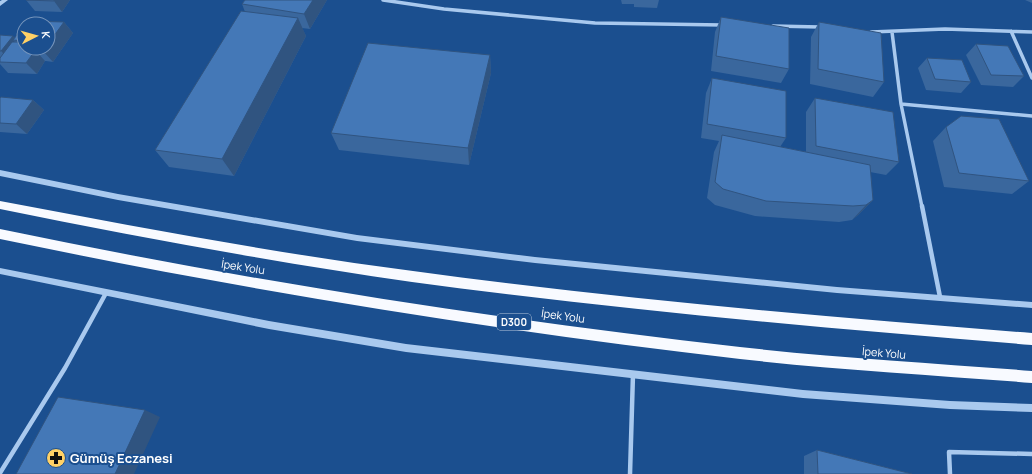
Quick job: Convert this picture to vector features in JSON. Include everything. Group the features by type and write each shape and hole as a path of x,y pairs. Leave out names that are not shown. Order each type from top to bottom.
{"highway":[{"name":"İpek Yolu","path":"0,205 226,248 469,284 733,314 1032,339"},
{"name":"İpek Yolu","path":"0,234 124,260 424,309 632,339 742,353 1032,377"}],"street":[{"path":"0,4 5,0"},
{"path":"383,0 444,9 595,23 727,26"},
{"path":"766,26 828,28"},
{"path":"867,31 892,32 945,29 1032,32"},
{"path":"892,32 901,104 940,297"},
{"path":"1011,32 1032,78"},
{"path":"901,104 1032,116"},
{"path":"0,173 126,198 357,238 535,260 837,290 1032,305"},
{"path":"0,271 268,325 406,348 803,394 950,405 1032,408"},
{"path":"0,474 65,368 106,293"},
{"path":"630,474 633,374"},
{"path":"950,474 949,452 1032,454"}],"building":[{"path":"26,0 54,0 54,1"},
{"path":"245,0 313,0 304,14 242,4"},
{"path":"241,11 298,18 222,159 155,150"},
{"path":"721,17 789,28 789,69 716,56"},
{"path":"56,22 64,22 56,33"},
{"path":"819,22 881,33 884,82 818,69"},
{"path":"0,35 13,36 1,51 0,51"},
{"path":"12,42 16,42 16,56 31,56 26,63 0,62 0,58"},
{"path":"368,43 490,55 468,148 331,133"},
{"path":"976,44 1008,46 1024,76 991,75"},
{"path":"927,58 962,60 971,82 935,79"},
{"path":"712,78 786,91 786,138 707,124"},
{"path":"1,97 33,100 16,124 0,123"},
{"path":"815,98 893,112 899,162 816,146"},
{"path":"961,116 999,119 1029,181 959,173 946,127"},
{"path":"722,135 870,165 873,200 866,205 853,206 766,201 723,189 715,182"},
{"path":"58,397 145,410 115,474 16,474"},
{"path":"817,450 912,474 818,474"}],"place":[{"name":"Gümüş Eczanesi","path":"56,458"}]}
